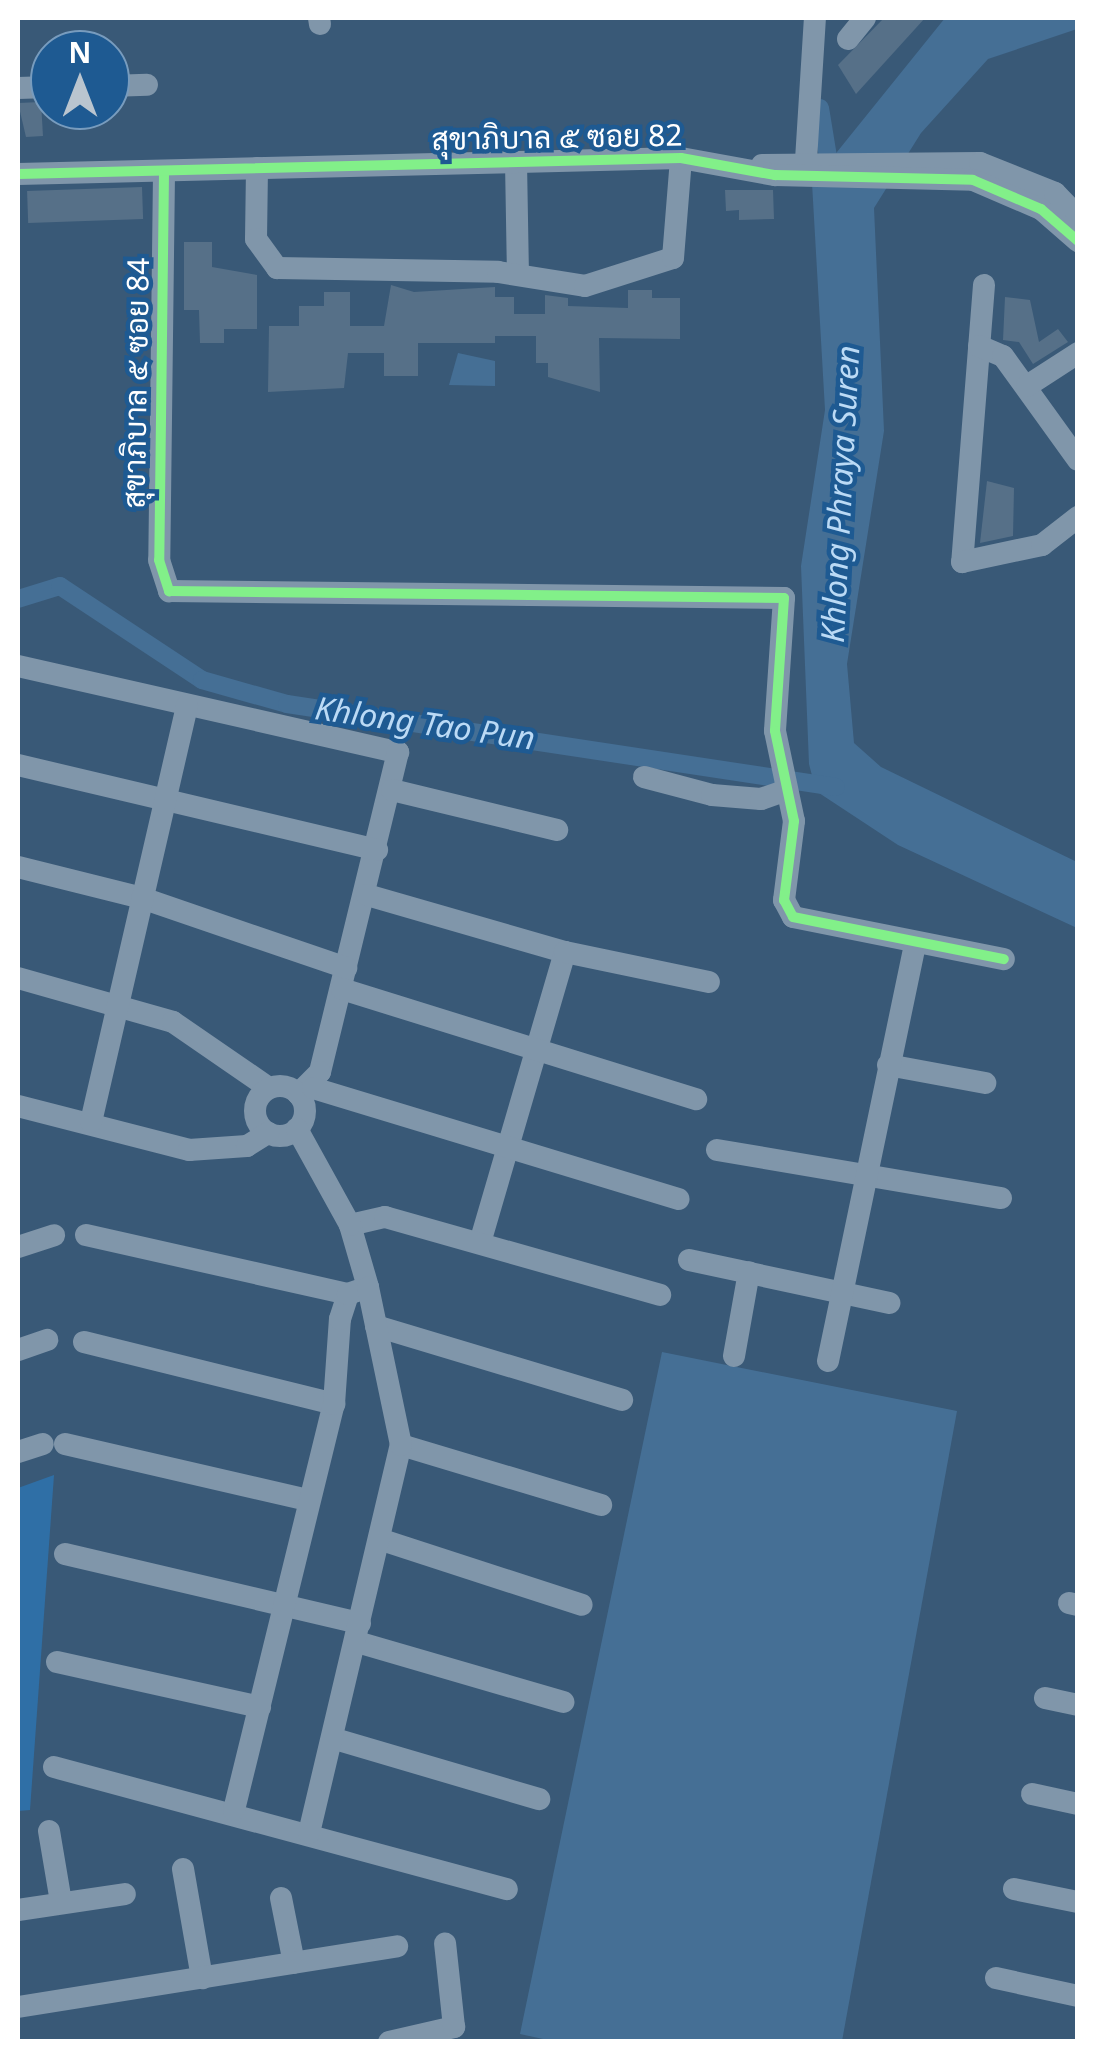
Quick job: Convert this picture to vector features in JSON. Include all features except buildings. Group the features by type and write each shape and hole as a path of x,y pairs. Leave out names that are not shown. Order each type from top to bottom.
{"street":[{"path":"807,165 815,18"},
{"path":"848,38 866,18"},
{"path":"130,85 147,85"},
{"path":"257,168 256,239 277,268 518,274 585,286 673,258 681,158"},
{"name":"สุขาภิบาล ๕ ซอย 82","path":"18,174 681,158 748,168 807,165 1010,172 1055,193 1078,217"},
{"path":"516,162 518,274"},
{"name":"สุขาภิบาล ๕ ซอย 82","path":"939,169 1001,187 1078,241"},
{"name":"สุขาภิบาล ๕ ซอย 84","path":"164,173 159,560 168,591 784,598 783,782"},
{"path":"984,286 962,562 1042,545 1078,517"},
{"path":"979,346 1003,356 1078,460"},
{"path":"1027,386 1078,353"},
{"path":"18,666 398,752 367,895 297,1129"},
{"path":"91,1122 187,706"},
{"path":"18,766 377,850"},
{"path":"644,776 712,795 762,799 783,782 794,821 784,900 793,917 1004,958"},
{"path":"392,790 557,830"},
{"path":"18,867 142,898 344,978 538,1048 696,1099"},
{"path":"367,895 565,952 708,982"},
{"path":"828,1360 916,943"},
{"path":"480,1242 565,952"},
{"path":"18,978 120,1001 173,1022 269,1088 306,1091 509,1144 678,1199"},
{"path":"888,1065 986,1083"},
{"path":"268,1132 255,1114 269,1088"},
{"path":"18,1106 190,1150 248,1146 268,1132 297,1129"},
{"path":"234,1810 286,1606 307,1500 334,1404 358,1291 350,1225 297,1129"},
{"path":"716,1150 866,1180 1000,1198"},
{"path":"350,1225 386,1216 660,1295"},
{"path":"18,1247 54,1235"},
{"path":"86,1235 358,1291"},
{"path":"689,1260 890,1303"},
{"path":"734,1356 749,1272"},
{"path":"309,1833 335,1739 401,1445 376,1326 358,1291"},
{"path":"376,1326 622,1400"},
{"path":"18,1350 47,1340"},
{"path":"84,1342 334,1404"},
{"path":"18,1452 54,1444 307,1500"},
{"path":"401,1445 601,1505"},
{"path":"379,1539 582,1605"},
{"path":"65,1554 286,1606 563,1702"},
{"path":"57,1662 260,1707"},
{"path":"1045,1698 1078,1705"},
{"path":"335,1739 538,1798"},
{"path":"54,1767 234,1810 507,1889"},
{"path":"1032,1794 1078,1804"},
{"path":"49,1831 61,1902"},
{"path":"184,1869 202,1978"},
{"path":"1014,1889 1078,1902"},
{"path":"18,1910 125,1894"},
{"path":"281,1898 294,1963"},
{"path":"388,2042 454,2026 446,1943"},
{"path":"18,2007 397,1946"},
{"path":"996,1978 1078,1996"}],"shaded area":[{"path":"54,1475 30,1810 18,1811 18,1488"}],"water":[{"name":"Khlong Phraya Suren","path":"945,18 1077,18 1077,29 988,59 921,133 874,208 884,431 847,664 854,743 881,767 1077,862 1077,928 898,845 816,791 809,764 801,566 825,410 812,183"},
{"path":"458,353 495,361 495,386 449,385"},
{"path":"662,1352 957,1411 842,2041 557,2042 520,2034"}],"waterway":[{"path":"820,108 831,175"},
{"name":"Khlong Tao Pun","path":"18,599 60,586 202,680 287,704 836,787"}],"cycle path":[{"path":"18,174 681,158 775,175 973,180 1041,209 1078,241"},
{"path":"164,173 159,560 169,591 784,598 775,731 794,821 784,900 793,917 1004,959"}]}
